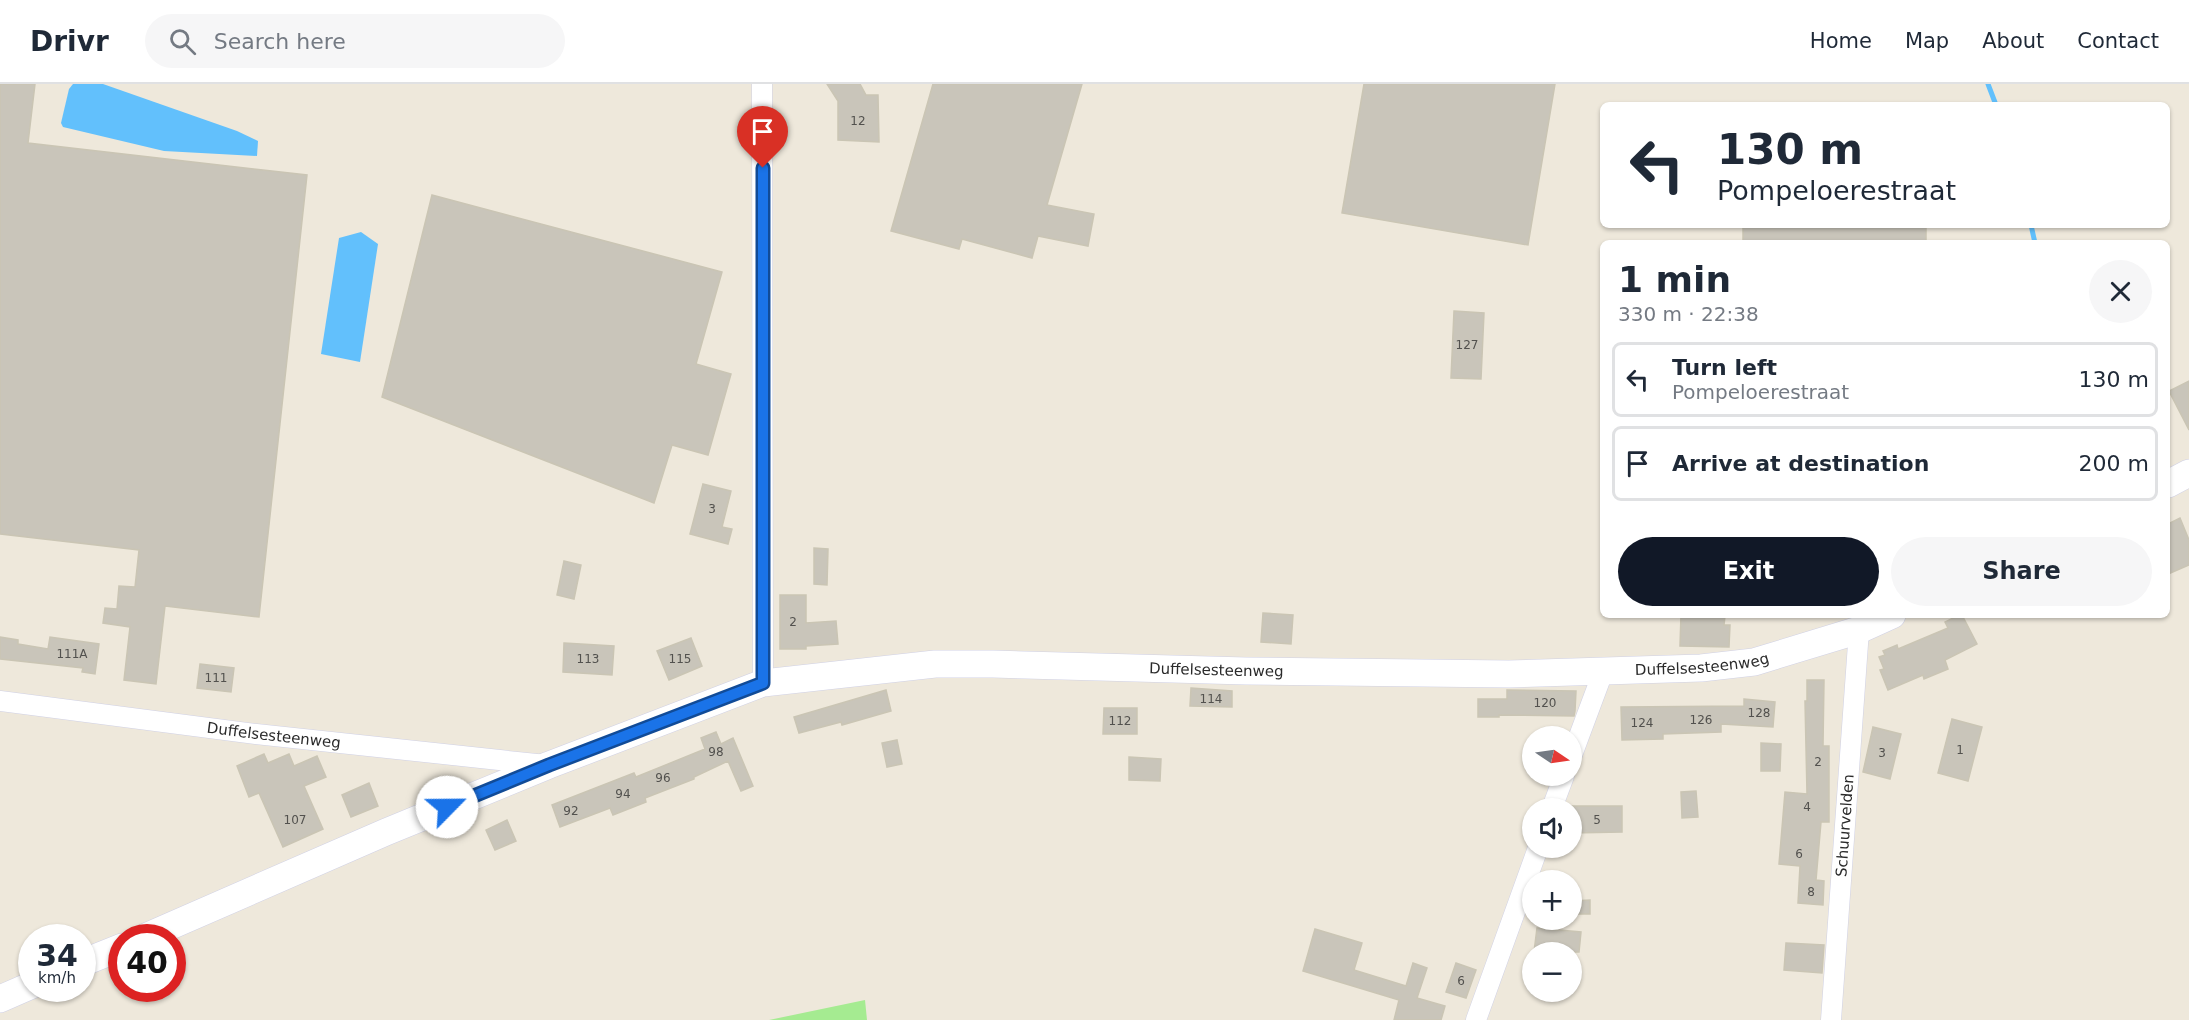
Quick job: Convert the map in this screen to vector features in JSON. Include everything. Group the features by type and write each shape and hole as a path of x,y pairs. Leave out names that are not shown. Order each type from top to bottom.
{"street":[{"path":"762,84 763,683"},
{"path":"2170,483 2189,473"},
{"name":"Duffelsesteenweg","path":"174,924 386,832 549,765 763,683 935,664 1282,672 1509,674 1701,668 1754,662 1859,630 1885,618"},
{"name":"Schuurvelden","path":"1831,1020 1859,630"},
{"path":"1582,728 1603,672"},
{"name":"Duffelsesteenweg","path":"0,701 256,734 549,765"},
{"path":"1476,1020 1534,858"},
{"path":"0,999 18,991"}],"green space":[{"path":"865,1000 867,1020 769,1020"}],"water":[{"path":"73,84 103,84 237,131 258,141 257,156 164,151 63,127 61,123 69,89"},
{"path":"361,232 378,244 360,362 321,354 339,238"}],"building":[{"path":"0,84 35,84 28,143 307,175 259,617 165,606 156,684 124,680 130,627 103,623 105,608 117,609 119,586 135,587 139,550 0,534"},
{"path":"827,84 860,84 866,95 878,95 879,142 838,140 838,101"},
{"path":"933,84 1082,84 1047,205 1094,214 1088,246 1038,236 1032,258 962,239 959,249 891,231"},
{"path":"1364,84 1555,84 1528,245 1342,213"},
{"path":"432,195 722,272 696,364 731,374 708,455 672,445 654,503 382,397"},
{"path":"1743,228 1926,228 1926,240 1743,240"},
{"path":"1454,311 1484,313 1481,379 1451,378"},
{"path":"2189,381 2189,430 2170,393 2170,390"},
{"path":"703,484 731,491 722,527 732,529 728,544 690,534"},
{"path":"2180,518 2189,540 2189,565 2170,573 2170,523"},
{"path":"814,548 828,549 827,585 814,584"},
{"path":"564,561 581,565 574,599 557,595"},
{"path":"780,595 806,595 806,623 836,621 838,644 806,646 806,649 780,649"},
{"path":"1263,613 1293,615 1291,644 1261,642"},
{"path":"1681,618 1725,618 1724,625 1730,625 1729,647 1680,646"},
{"path":"1953,618 1964,618 1977,644 1945,660 1948,669 1924,679 1923,675 1888,690 1880,670 1884,669 1879,657 1885,655 1883,651 1897,645 1898,649 1948,628 1945,622"},
{"path":"0,637 18,640 18,644 48,649 50,637 99,644 95,674 82,672 83,668 0,659"},
{"path":"691,638 702,666 669,680 657,651"},
{"path":"564,643 614,646 612,675 563,672"},
{"path":"200,664 234,668 231,692 197,688"},
{"path":"1807,680 1824,680 1823,746 1829,746 1829,822 1821,822 1816,880 1824,881 1823,905 1798,903 1800,866 1779,864 1785,792 1807,794 1805,701 1807,701"},
{"path":"1191,688 1232,691 1232,707 1190,706"},
{"path":"886,690 891,711 842,725 841,722 799,733 794,717"},
{"path":"1507,690 1576,691 1574,716 1478,717 1478,699 1507,699"},
{"path":"1744,699 1775,702 1773,727 1721,724 1721,732 1663,734 1663,739 1622,740 1621,707 1744,706"},
{"path":"1104,708 1137,708 1137,734 1103,734"},
{"path":"1952,719 1982,727 1968,781 1938,773"},
{"path":"1873,727 1901,734 1890,779 1863,772"},
{"path":"716,732 721,744 733,738 753,786 741,791 728,761 694,779 645,798 646,802 613,815 610,808 560,827 552,805 634,773 636,777 705,749 701,738"},
{"path":"897,740 902,764 887,767 882,743"},
{"path":"1761,743 1781,744 1780,771 1761,771"},
{"path":"264,754 268,763 289,754 294,766 317,756 326,777 304,786 323,829 283,847 259,793 249,797 237,766"},
{"path":"1129,757 1161,759 1160,781 1129,780"},
{"path":"369,783 378,806 351,817 342,795"},
{"path":"1696,791 1698,817 1682,818 1681,792"},
{"path":"1582,806 1622,806 1622,832 1582,833"},
{"path":"507,820 516,841 495,850 486,830"},
{"path":"1582,900 1590,900 1590,914 1582,914"},
{"path":"1315,929 1362,943 1354,970 1406,986 1413,963 1427,968 1417,998 1445,1006 1441,1020 1394,1020 1399,1000 1303,971"},
{"path":"1537,930 1581,932 1580,942 1535,942"},
{"path":"1786,943 1824,945 1822,973 1784,970"},
{"path":"1456,963 1476,970 1466,998 1446,992"}],"waterway":[{"path":"1988,84 1995,102"},
{"path":"2032,228 2034,240"}],"route":[{"path":"447,807 549,765 763,683 763,168"}]}
